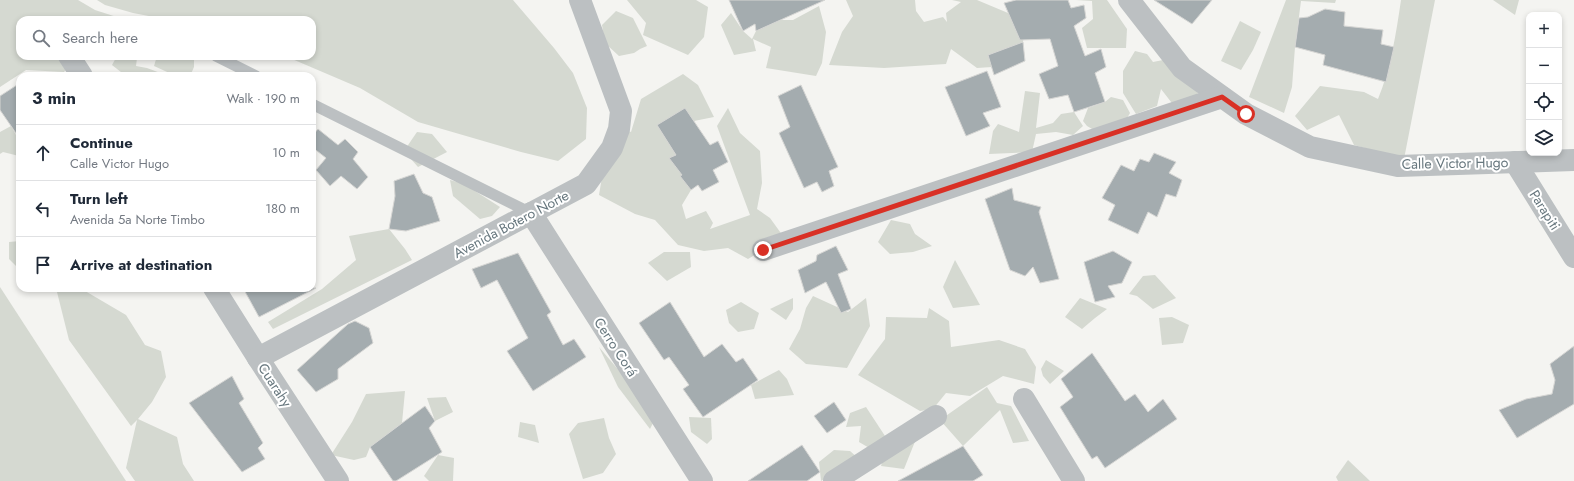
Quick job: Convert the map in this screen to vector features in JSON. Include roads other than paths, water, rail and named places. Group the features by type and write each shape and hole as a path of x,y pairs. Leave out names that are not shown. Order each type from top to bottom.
{"street":[{"name":"Avenida Botero Norte","path":"258,358 586,184 612,148 619,129 621,111 580,0"},
{"name":"Calle Victor Hugo","path":"1129,0 1182,68 1246,114 1310,146 1398,166 1574,160"},
{"path":"72,60 80,72"},
{"path":"763,250 1222,97"},
{"name":"Parapiti","path":"1515,162 1574,257"},
{"name":"Cerro Corá","path":"531,213 702,481"},
{"name":"Cuarahy","path":"217,292 338,481"},
{"path":"1024,399 1074,481"},
{"path":"834,481 936,416"}],"lane":[{"path":"224,60 248,72"},
{"path":"316,106 531,213"}]}
